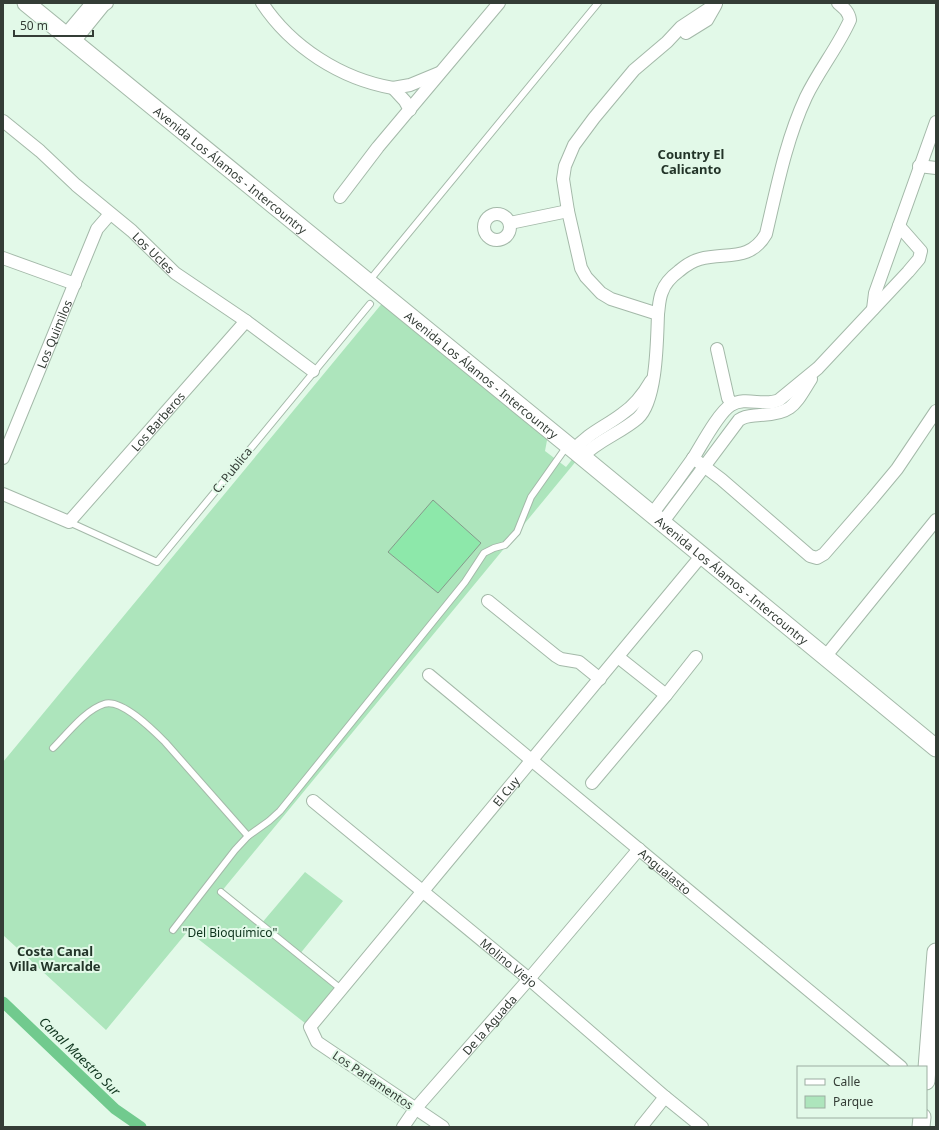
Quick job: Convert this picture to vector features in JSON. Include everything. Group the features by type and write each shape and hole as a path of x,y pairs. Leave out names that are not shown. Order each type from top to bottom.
{"main road":[{"name":"Avenida Los Álamos - Intercountry","path":"26,3 575,450 936,748"},
{"path":"927,1068 936,952"}],"street":[{"path":"69,39 92,3"},
{"path":"69,39 107,3"},
{"path":"262,3 281,28 318,58 348,74 382,86 393,88 410,85 440,73"},
{"path":"340,197 378,147 499,3"},
{"path":"658,314 611,299 601,293 589,280 581,268 568,211 563,179 574,145 594,118 634,70 667,42 681,27 716,3"},
{"path":"575,450 594,445 630,424 646,409 656,357 658,314 661,294 666,283 688,264 700,259 746,252 761,242 766,234 780,171 797,119 807,96 850,20 850,15 838,3"},
{"path":"393,88 405,101 410,110"},
{"name":"Los Ucles","path":"3,121 40,151 110,214 132,231 175,273 246,321 313,371"},
{"path":"873,309 875,293 919,166 936,122"},
{"path":"919,166 936,168"},
{"path":"510,223 568,211"},
{"name":"Los Quimilos","path":"3,458 97,229 110,214"},
{"path":"657,519 693,458 724,411 732,404 749,401 774,402 780,400 818,368 908,272 921,254 920,248 899,226"},
{"path":"3,258 75,284"},
{"name":"Los Barberos","path":"69,522 246,321"},
{"path":"717,349 728,398 732,404"},
{"path":"657,519 705,467 739,420 748,416 775,415 792,407 818,368"},
{"path":"693,458 810,556 817,558 824,554 872,499 897,468 936,411"},
{"path":"3,494 69,522"},
{"path":"824,657 936,520"},
{"name":"El Cuy","path":"310,1027 702,555"},
{"path":"488,601 556,656 561,659 579,662 600,679"},
{"path":"618,657 666,695"},
{"path":"592,783 696,657"},
{"name":"Angualasto","path":"429,675 900,1066"},
{"name":"Molino Viejo","path":"312,801 529,979 665,1097 702,1127"},
{"name":"De la Aguada","path":"403,1127 416,1108 529,979 639,849"},
{"name":"Los Parlamentos","path":"310,1027 317,1042 443,1127"},
{"path":"641,1127 665,1097"}],"lane":[{"path":"368,282 598,3"},
{"name":"C. Publica","path":"69,522 157,562 313,371 370,304"},
{"path":"173,930 235,850 248,836 269,822 280,811 465,582 484,553 505,545 512,539 521,524 532,498 575,450"},
{"path":"53,748 90,711 105,703 124,707 150,727 165,742 248,836"},
{"path":"221,892 341,989"}],"green space":[{"name":"\"Del Bioquímico\"","path":"384,301 548,435 545,451 566,467 574,457 577,460 221,892 261,924 305,872 343,901 299,955 341,989 310,1027 188,931 106,1030 3,935 3,762"}],"building":[{"path":"433,500 481,543 438,593 388,552"}],"waterway":[{"name":"Canal Maestro Sur","path":"3,1002 115,1109 141,1127"}],"district":[{"name":"Country El Calicanto","path":"691,162"},
{"name":"Costa Canal Villa Warcalde","path":"55,958"}]}
